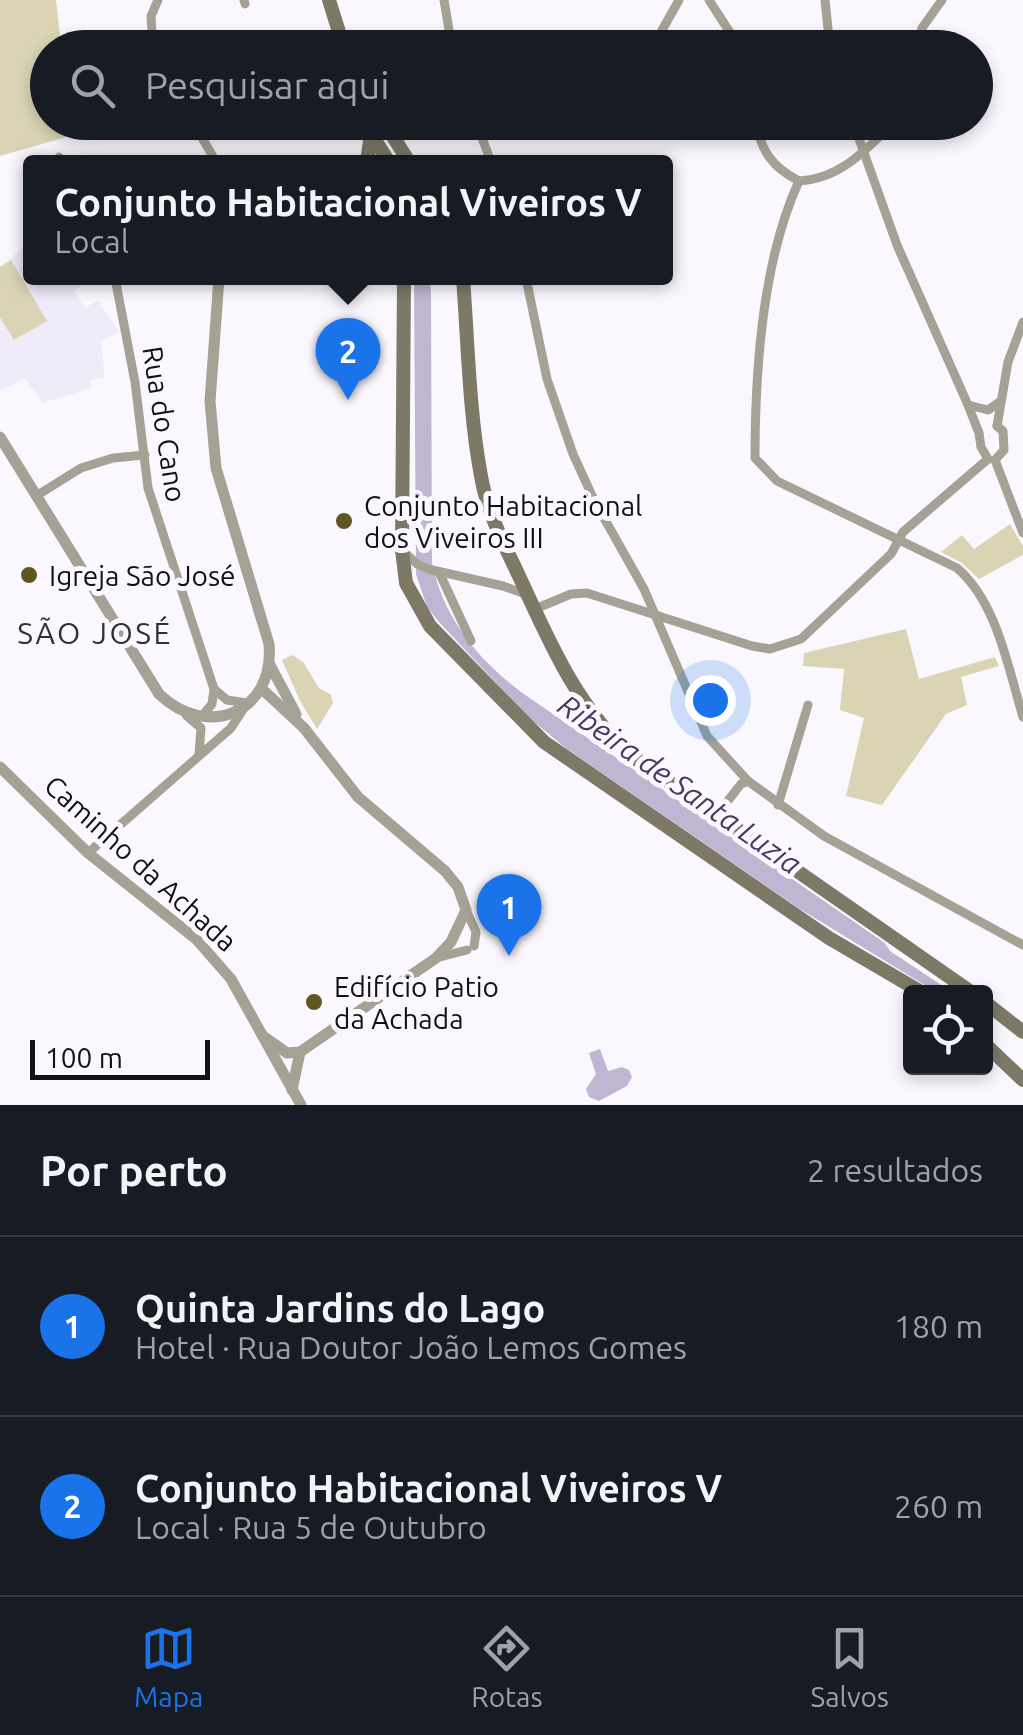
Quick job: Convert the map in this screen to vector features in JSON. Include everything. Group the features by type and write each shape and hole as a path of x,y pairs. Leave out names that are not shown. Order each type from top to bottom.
{"main road":[{"path":"328,0 338,30"},
{"path":"404,285 402,550 406,583 430,626 544,742 829,938 909,985"},
{"path":"465,285 480,472 488,508 571,682 610,735 632,756 961,985"},
{"path":"993,1008 1023,1032"},
{"path":"993,1052 1023,1080"}],"street":[{"path":"152,30 158,0"},
{"path":"444,0 449,30"},
{"path":"662,30 680,0"},
{"path":"708,0 728,30"},
{"path":"825,0 828,30"},
{"path":"922,30 942,0"},
{"path":"759,140 769,160 799,181 831,175 876,140"},
{"path":"860,140 898,245 979,433 981,448 1000,474 1023,532"},
{"path":"799,181 788,205 759,345 755,458 777,481 957,568 974,582 1020,693 1023,718"},
{"name":"Rua do Cano","path":"117,285 128,335 148,488 214,690"},
{"path":"88,854 230,728 262,689 270,665 270,644 216,468 210,401 218,285"},
{"path":"527,285 547,379 573,454 644,589 706,736 748,781 824,836 1023,945"},
{"path":"997,426 1008,362 1023,322"},
{"path":"968,405 988,410 1001,401"},
{"path":"402,550 416,564 505,586 531,602 580,593 653,612 752,646 784,647 801,639 891,554 903,532 1004,450 1002,430 997,426 985,426 979,433"},
{"path":"0,436 158,694 201,728 199,754"},
{"path":"36,496 81,468 113,458 145,455"},
{"path":"505,586 515,568"},
{"path":"438,572 471,641"},
{"path":"270,665 304,728"},
{"path":"262,689 304,728 358,796 445,871 458,887 476,932 471,948 436,958"},
{"path":"202,716 212,704 214,690 247,705"},
{"path":"185,714 223,716 247,705"},
{"path":"778,805 808,705"},
{"name":"Caminho da Achada","path":"0,767 88,854 196,938 231,978 301,1105"},
{"path":"716,816 748,781"},
{"path":"263,1036 288,1053 300,1052 436,958 451,942 466,910"},
{"path":"292,1090 300,1052"}],"shaded area":[{"path":"0,0 56,0 59,30 30,30 30,140 56,140 0,156"},
{"path":"23,248 23,285 82,285 74,291 85,308 98,300 119,332 101,341 105,378 90,380 91,388 43,403 25,378 0,391 0,267"},
{"path":"11,260 47,321 14,340 0,317 0,267"},
{"path":"414,285 430,285 432,563 445,602 464,636 521,692 941,985 925,985 800,909 567,749 527,716 427,607 416,574"},
{"path":"1010,524 1023,546 1023,555 979,579 962,563 941,552 962,535 974,549"},
{"path":"906,629 919,679 995,657 999,666 961,677 967,705 946,714 882,805 846,796 864,718 840,710 844,669 803,666 804,653"},
{"path":"292,655 303,662 319,688 331,695 333,703 317,729 282,660"},
{"path":"600,1049 608,1071 622,1067 632,1077 627,1086 599,1101 589,1097 586,1089 596,1074 589,1053"}],"place":[{"name":"Conjunto Habitacional Viveiros V","path":"348,400"},
{"name":"Conjunto Habitacional dos Viveiros III","path":"344,521"},
{"name":"Igreja São José","path":"29,575"},
{"name":"Quinta Jardins do Lago","path":"509,956"},
{"name":"Edifício Patio da Achada","path":"314,1002"}],"district":[{"name":"SÃO JOSÉ","path":"95,633"}],"water label":[{"name":"Ribeira de Santa Luzia","path":"680,784"}]}
